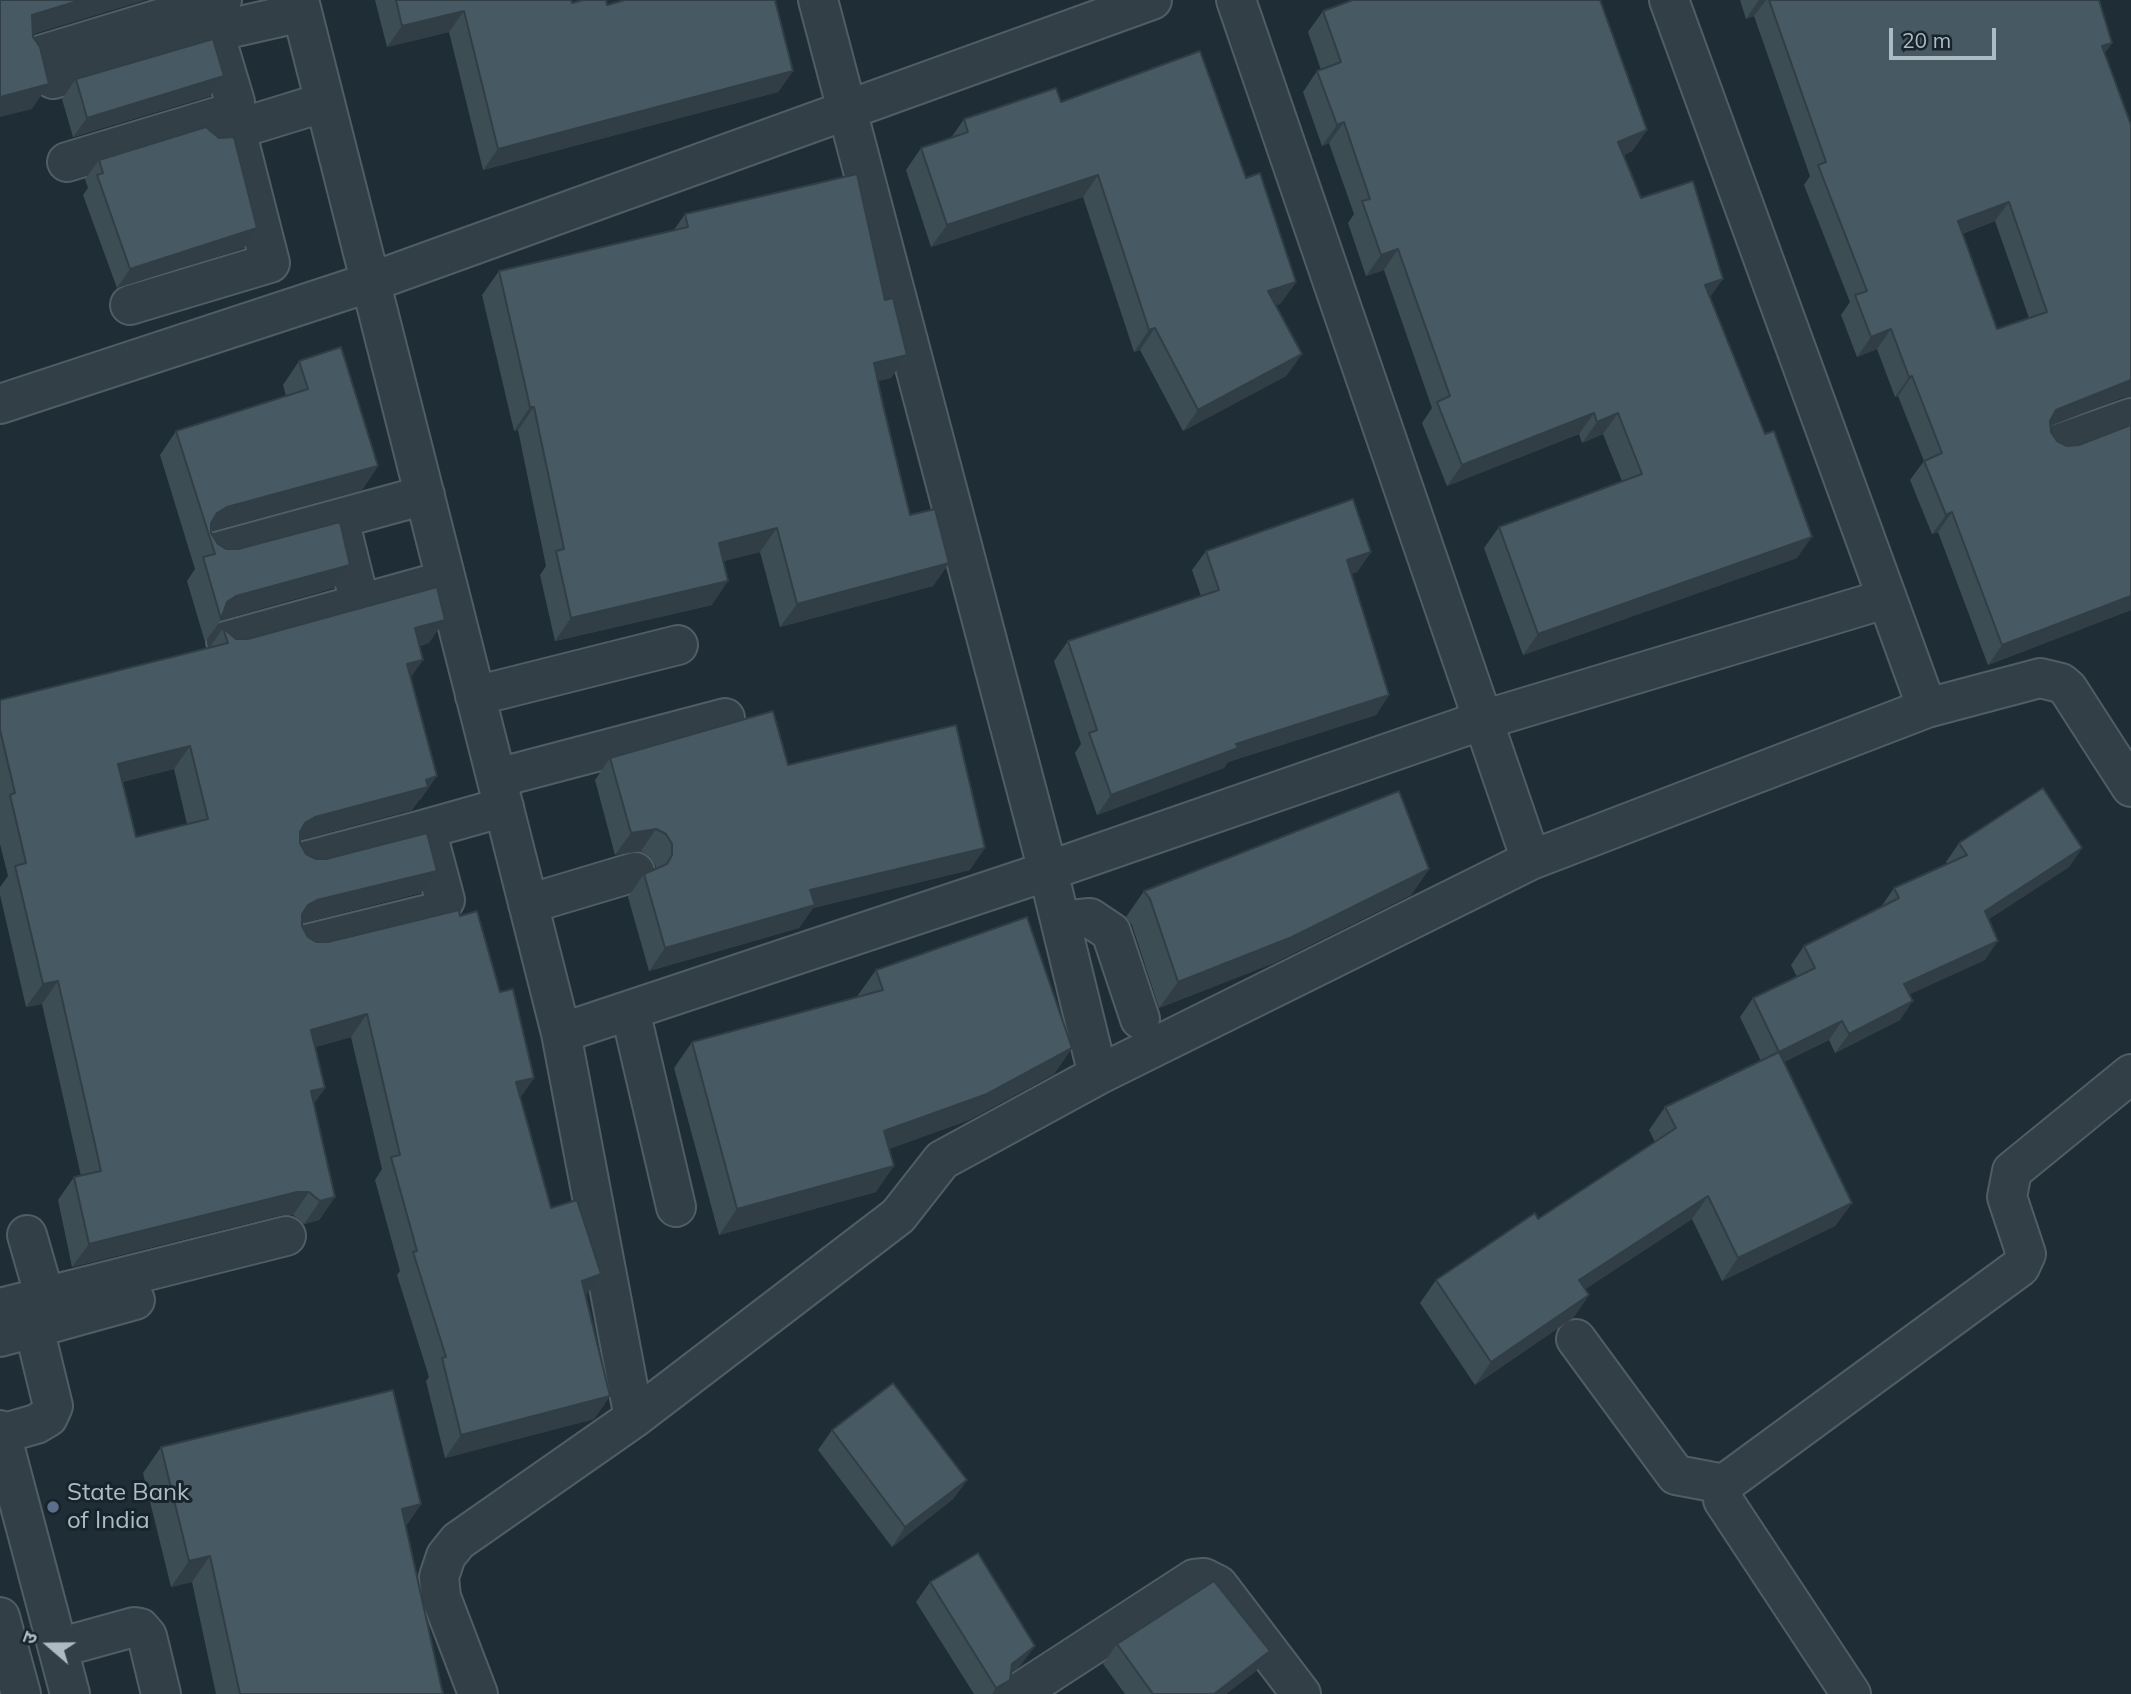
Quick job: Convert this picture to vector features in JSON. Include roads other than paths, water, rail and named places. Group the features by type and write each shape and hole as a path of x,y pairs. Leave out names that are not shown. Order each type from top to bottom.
{"street":[{"path":"817,0 1048,871 1098,1075"},
{"path":"0,404 371,282 1152,0"},
{"path":"1236,0 1531,860"},
{"path":"1669,0 1885,599 1927,708"},
{"path":"45,68 215,9 301,6 558,1024 635,1418"},
{"path":"215,9 234,102 233,113 83,167 236,130 325,102"},
{"path":"130,305 270,263 236,130"},
{"path":"2058,444 2131,418"},
{"path":"216,552 425,495"},
{"path":"339,519 360,604"},
{"path":"226,642 446,580"},
{"path":"558,1024 630,1010 1048,871 1483,720 1885,599"},
{"path":"475,696 678,645"},
{"path":"478,1694 441,1597 439,1577 446,1556 458,1541 635,1418 898,1216 942,1160 1098,1075 1531,860 1927,708 2040,678 2061,683 2068,689 2131,787"},
{"path":"305,861 426,829 501,795 725,718"},
{"path":"501,795 675,753"},
{"path":"307,944 437,912 444,900 426,829"},
{"path":"528,904 635,872"},
{"path":"1060,921 1090,918 1111,932 1140,1018"},
{"path":"558,1024 664,978"},
{"path":"630,1010 676,1206"},
{"path":"1576,1339 1676,1475 1724,1484 2020,1267 2026,1254 2007,1197 2011,1171 2131,1074"},
{"path":"27,1235 26,1320 52,1412 3,1449 70,1694"},
{"path":"26,1320 286,1236"},
{"path":"0,1308 26,1320 135,1300"},
{"path":"1724,1484 1723,1500 1851,1694"},
{"path":"1017,1694 1194,1579 1204,1578 1218,1586 1301,1694"},
{"path":"0,1617 21,1694"},
{"path":"58,1648 134,1627 140,1628 147,1636 161,1694"}],"place":[{"name":"State Bank of India","path":"53,1507"}]}
